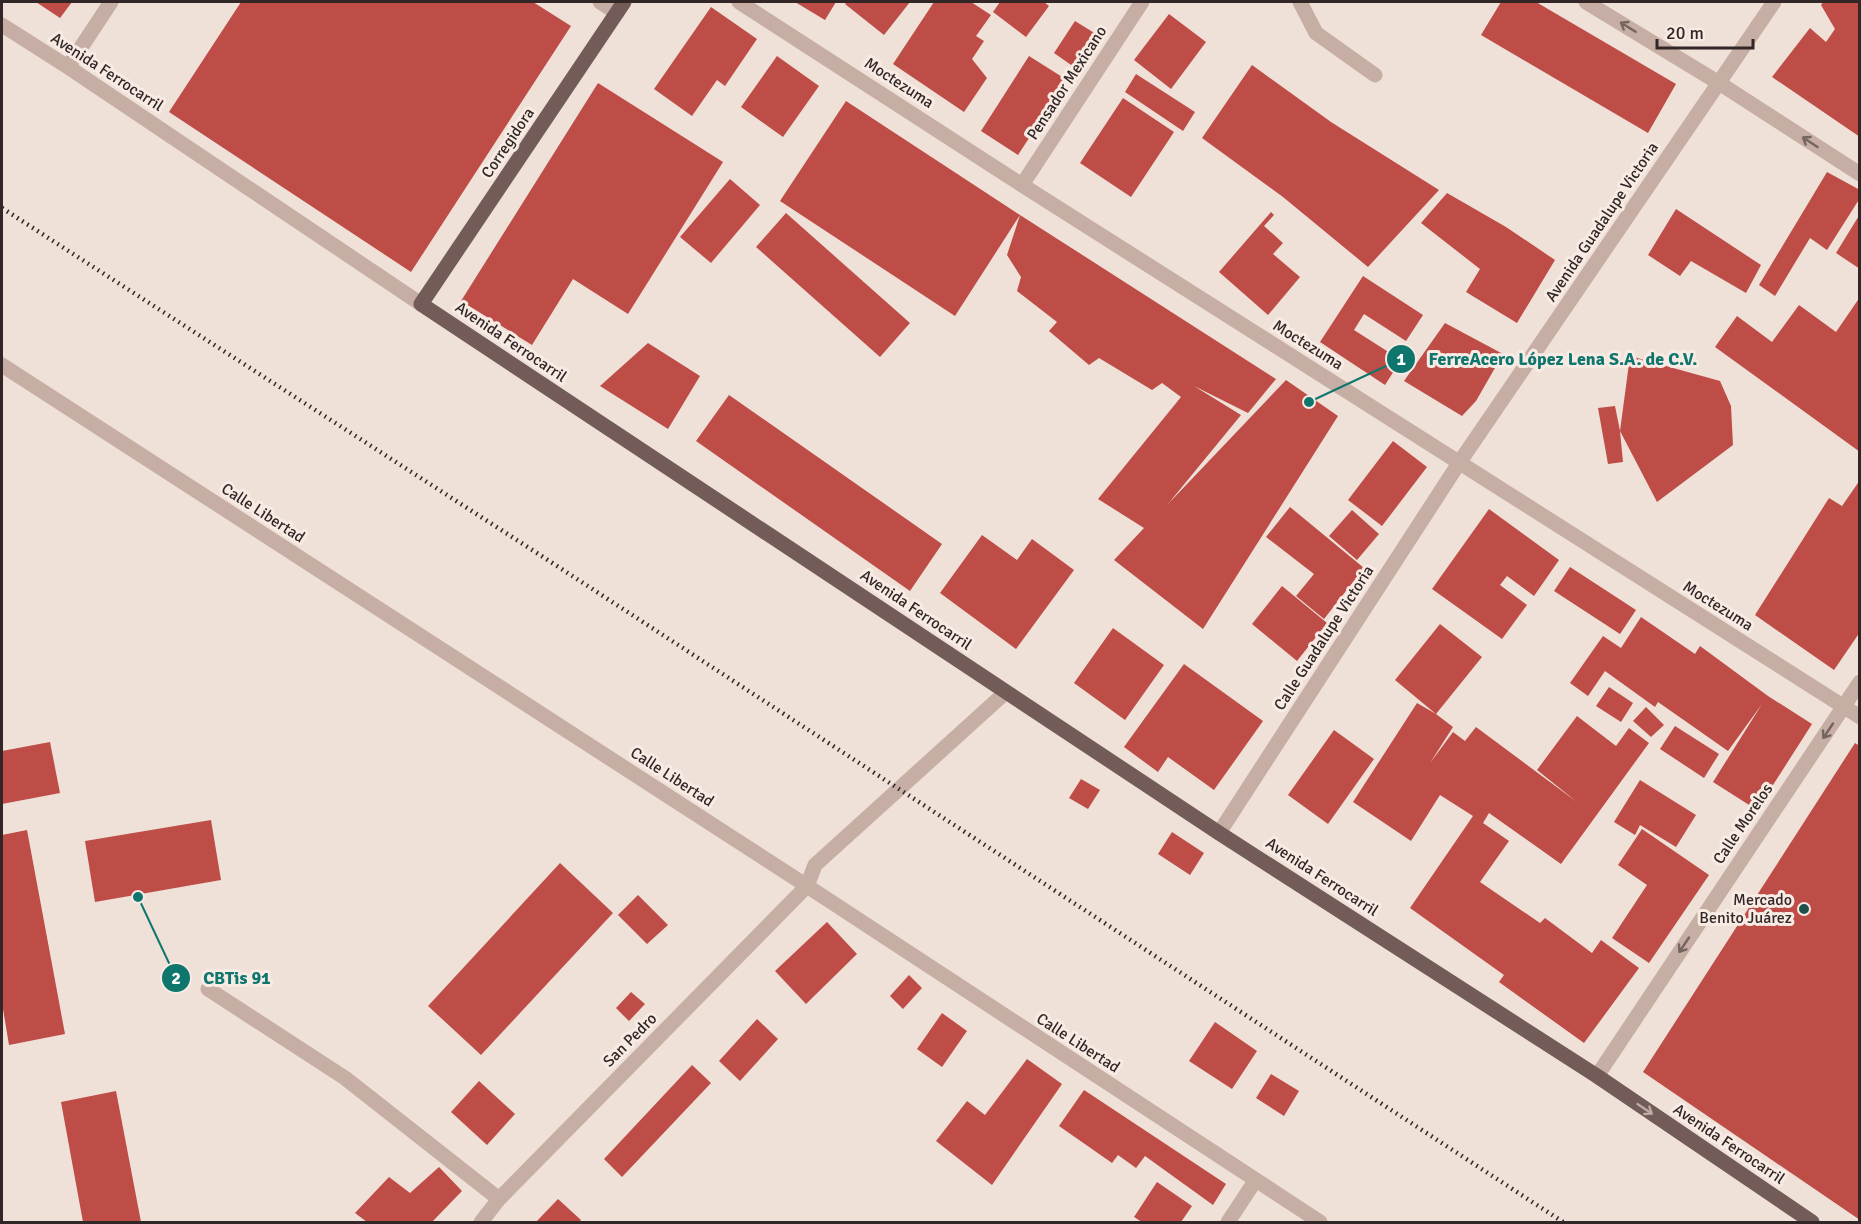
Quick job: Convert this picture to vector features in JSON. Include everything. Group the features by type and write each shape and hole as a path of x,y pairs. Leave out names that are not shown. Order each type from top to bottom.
{"main road":[{"name":"Corregidora","path":"421,304 620,7"},
{"name":"Avenida Ferrocarril","path":"421,304 1219,833 1597,1076 1812,1222"}],"street":[{"path":"68,67 111,2"},
{"path":"600,2 620,7"},
{"name":"Moctezuma","path":"739,2 1022,185 1860,717"},
{"name":"Pensador Mexicano","path":"1022,185 1142,2"},
{"path":"1300,2 1316,33 1375,75"},
{"path":"1586,2 1719,83 1860,174"},
{"name":"Avenida Guadalupe Victoria","path":"1459,463 1774,2"},
{"name":"Avenida Ferrocarril","path":"2,26 68,67 421,304"},
{"name":"Calle Libertad","path":"2,365 807,886 1320,1222"},
{"name":"Calle Guadalupe Victoria","path":"1219,833 1459,463"},
{"name":"Calle Morelos","path":"1597,1076 1860,682"},
{"name":"San Pedro","path":"481,1222 499,1199 807,886 814,865 1006,692"},
{"path":"208,989 345,1078 499,1199"},
{"path":"1228,1222 1255,1181"}],"building":[{"path":"36,2 72,2 60,18"},
{"path":"241,2 533,2 571,26 411,272 169,112"},
{"path":"795,2 836,2 825,20"},
{"path":"847,2 910,2 884,35 845,4"},
{"path":"934,2 971,2 991,15 976,36 984,41 972,59 987,78 964,112 893,64"},
{"path":"1000,2 1044,2 1049,6 1026,37 993,12"},
{"path":"1501,2 1536,2 1676,84 1648,133 1481,35"},
{"path":"1823,2 1860,2 1860,137 1772,77 1810,28 1826,42 1835,29 1821,5"},
{"path":"711,7 757,39 725,86 717,80 692,116 654,89"},
{"path":"1169,14 1206,42 1171,89 1134,60"},
{"path":"1075,21 1096,34 1074,67 1054,53"},
{"path":"777,56 819,86 783,137 741,107"},
{"path":"1029,56 1067,80 1018,155 981,131"},
{"path":"1252,65 1331,122 1439,190 1368,267 1283,197 1202,138"},
{"path":"1136,74 1195,112 1183,131 1125,92"},
{"path":"598,83 723,162 628,314 573,279 532,345 461,301"},
{"path":"1123,98 1174,132 1131,197 1080,163"},
{"path":"846,101 1020,215 955,316 780,201"},
{"path":"1827,172 1860,190 1860,198 1827,250 1810,238 1775,296 1759,285"},
{"path":"730,179 760,205 711,263 680,237"},
{"path":"1447,193 1506,227 1555,260 1517,323 1466,292 1480,269 1421,223"},
{"path":"1676,209 1761,265 1746,293 1691,261 1680,276 1648,255"},
{"path":"1271,212 1274,215 1264,226 1283,243 1273,254 1300,277 1268,315 1219,272"},
{"path":"786,213 910,323 880,357 756,247"},
{"path":"1860,214 1860,269 1836,253"},
{"path":"1020,215 1276,379 1248,413 1194,386 1241,415 1168,504 1286,380 1338,416 1203,629 1114,560 1144,528 1098,499 1181,397 1162,383 1152,390 1099,358 1089,365 1049,331 1057,322 1017,291 1021,277 1007,255"},
{"path":"1363,276 1423,315 1406,341 1364,314 1354,330 1401,360 1385,385 1320,342"},
{"path":"1860,297 1860,452 1715,347 1737,316 1772,342 1799,305 1836,332"},
{"path":"1445,323 1503,354 1476,401 1462,416 1404,381"},
{"path":"648,343 700,376 668,429 600,386"},
{"path":"1630,356 1720,381 1731,406 1733,445 1657,502 1620,431"},
{"path":"729,395 942,544 910,591 696,441"},
{"path":"1615,406 1623,462 1608,464 1598,408"},
{"path":"1393,441 1427,467 1382,526 1348,500"},
{"path":"1860,480 1860,632 1834,670 1755,615 1829,498 1842,506"},
{"path":"1290,507 1364,568 1324,619 1296,596 1314,574 1266,537"},
{"path":"1489,509 1559,560 1534,596 1507,576 1500,585 1527,605 1502,639 1432,589"},
{"path":"1352,510 1379,534 1357,560 1329,536"},
{"path":"982,535 1017,560 1032,539 1074,570 1016,649 940,593"},
{"path":"1570,567 1636,610 1620,634 1554,591"},
{"path":"1282,586 1327,623 1297,661 1252,624"},
{"path":"1641,617 1695,654 1700,646 1768,696 1812,724 1757,810 1713,782 1762,704 1728,751 1658,702 1655,707 1605,671 1588,696 1570,683 1603,636 1621,648"},
{"path":"1440,624 1482,657 1436,714 1395,680"},
{"path":"1113,628 1164,665 1125,720 1074,683"},
{"path":"1184,664 1263,721 1214,790 1168,757 1158,772 1124,747"},
{"path":"1609,687 1633,703 1621,722 1596,706"},
{"path":"1417,703 1453,727 1430,763 1453,732 1465,741 1476,727 1577,802 1537,770 1577,716 1616,746 1629,728 1649,743 1561,864 1489,813 1483,823 1509,841 1480,882 1540,923 1545,918 1592,953 1601,940 1639,968 1584,1043 1499,982 1504,975 1410,908 1473,816 1440,795 1411,841 1353,802"},
{"path":"1646,707 1664,725 1651,737 1633,721"},
{"path":"1675,726 1719,754 1704,778 1660,749"},
{"path":"1334,730 1374,759 1328,824 1288,795"},
{"path":"50,742 60,793 2,804 2,751"},
{"name":"Mercado Benito Juárez","path":"1855,743 1860,746 1860,1220 1643,1072"},
{"path":"1081,779 1100,790 1088,809 1069,798"},
{"path":"1640,780 1696,815 1676,847 1640,825 1635,835 1614,822"},
{"path":"211,820 221,880 95,902 85,841"},
{"path":"1642,829 1709,875 1649,963 1612,938 1647,885 1618,865"},
{"path":"27,830 65,1034 9,1045 2,1003 2,835"},
{"path":"1172,832 1204,853 1190,875 1158,854"},
{"path":"560,863 613,913 481,1055 428,1006"},
{"path":"638,895 668,925 647,944 618,915"},
{"path":"827,922 857,954 806,1004 775,971"},
{"path":"909,975 922,988 903,1009 890,996"},
{"path":"631,992 645,1004 629,1021 616,1008"},
{"path":"942,1013 967,1031 942,1067 917,1049"},
{"path":"757,1019 778,1039 740,1081 719,1061"},
{"path":"1215,1022 1257,1051 1232,1089 1189,1061"},
{"path":"1027,1059 1062,1084 992,1185 936,1141 967,1101 985,1115"},
{"path":"692,1065 711,1083 622,1177 604,1159"},
{"path":"1271,1074 1299,1091 1284,1116 1256,1098"},
{"path":"479,1081 515,1114 487,1145 451,1112"},
{"path":"1084,1090 1226,1184 1213,1205 1145,1156 1136,1168 1118,1155 1112,1163 1059,1126"},
{"path":"116,1091 141,1222 83,1222 61,1102"},
{"path":"439,1167 462,1191 432,1222 367,1222 355,1213 389,1177 410,1193"},
{"path":"1157,1182 1192,1206 1181,1222 1142,1222 1134,1217"},
{"path":"558,1199 581,1220 579,1222 536,1222"}],"railway":[{"path":"2,208 554,564 1563,1222"}],"place":[{"name":"FerreAcero López Lena S.A. de C.V.","path":"1309,402"},
{"name":"CBTis 91","path":"138,897"},
{"name":"Mercado Benito Juárez","path":"1804,909"}]}
